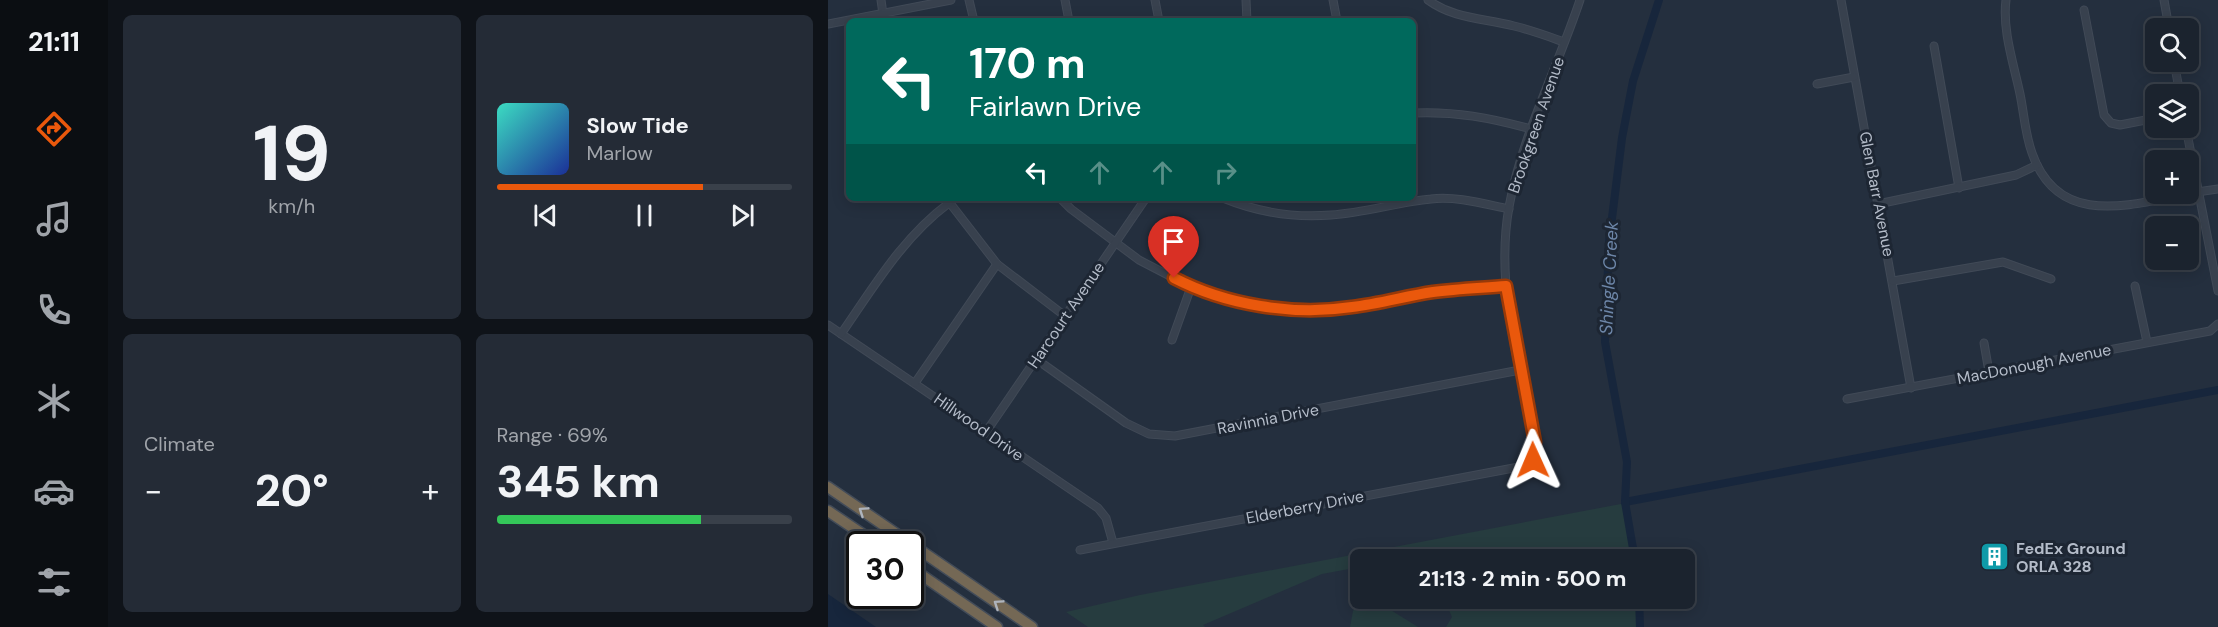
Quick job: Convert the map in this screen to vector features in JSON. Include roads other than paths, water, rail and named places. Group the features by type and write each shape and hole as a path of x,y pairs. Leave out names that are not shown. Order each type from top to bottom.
{"highway":[{"path":"828,487 1032,627"},
{"path":"828,511 858,531"},
{"path":"924,577 997,627"}],"street":[{"path":"880,0 883,17 951,0"},
{"path":"969,0 973,18"},
{"path":"1065,0 1068,18"},
{"path":"1155,0 1158,18"},
{"path":"1246,0 1247,18"},
{"path":"1333,0 1336,18"},
{"path":"1428,0 1451,13 1512,26 1564,42"},
{"name":"Brookgreen Avenue","path":"1529,464 1535,452 1535,442 1506,286 1509,208 1531,129 1580,0"},
{"name":"Glen Barr Avenue","path":"1840,0 1911,388"},
{"path":"2006,0 2005,11 2009,38 2031,151 2037,165 2060,193 2080,204 2101,208 2145,201"},
{"path":"2164,0 2167,18"},
{"path":"2084,10 2104,115 2111,123 2120,124 2145,120"},
{"path":"828,24 846,22"},
{"path":"1934,46 1959,188"},
{"path":"1817,84 1854,77"},
{"path":"1416,113 1450,112 1494,118 1531,129"},
{"path":"1878,204 2016,175 2037,165"},
{"path":"2218,189 2199,192 2218,291"},
{"path":"1231,201 1252,209 1290,215 1331,215 1431,199 1451,199 1509,208"},
{"path":"841,334 901,249 947,201 998,264 1065,316"},
{"path":"1063,201 1114,243 1139,260 1191,287 1261,307 1350,308 1434,292 1506,286"},
{"name":"Harcourt Avenue","path":"986,432 1144,201"},
{"path":"1893,281 2003,262 2051,279"},
{"path":"915,383 998,264"},
{"path":"2135,286 2147,342"},
{"path":"1172,340 1191,287"},
{"name":"MacDonough Avenue","path":"1847,399 2210,331 2218,324"},
{"name":"Hillwood Drive","path":"828,325 1098,508 1106,518 1113,543"},
{"path":"1984,343 1989,372"},
{"name":"Ravinnia Drive","path":"1036,359 1126,423 1149,434 1175,436 1520,370"},
{"name":"Elderberry Drive","path":"1080,550 1529,464"}],"water":[{"path":"828,594 846,606 846,609 850,609 876,627 828,627"}],"waterway":[{"name":"Shingle Creek","path":"1633,549 1625,502 1627,462 1605,342 1609,242 1622,138 1633,81 1659,0"},
{"path":"1625,502 2218,390"},
{"name":"Shingle Creek","path":"1639,609 1640,627"}],"place":[{"name":"FedEx Ground ORLA 328","path":"1995,557"}]}
